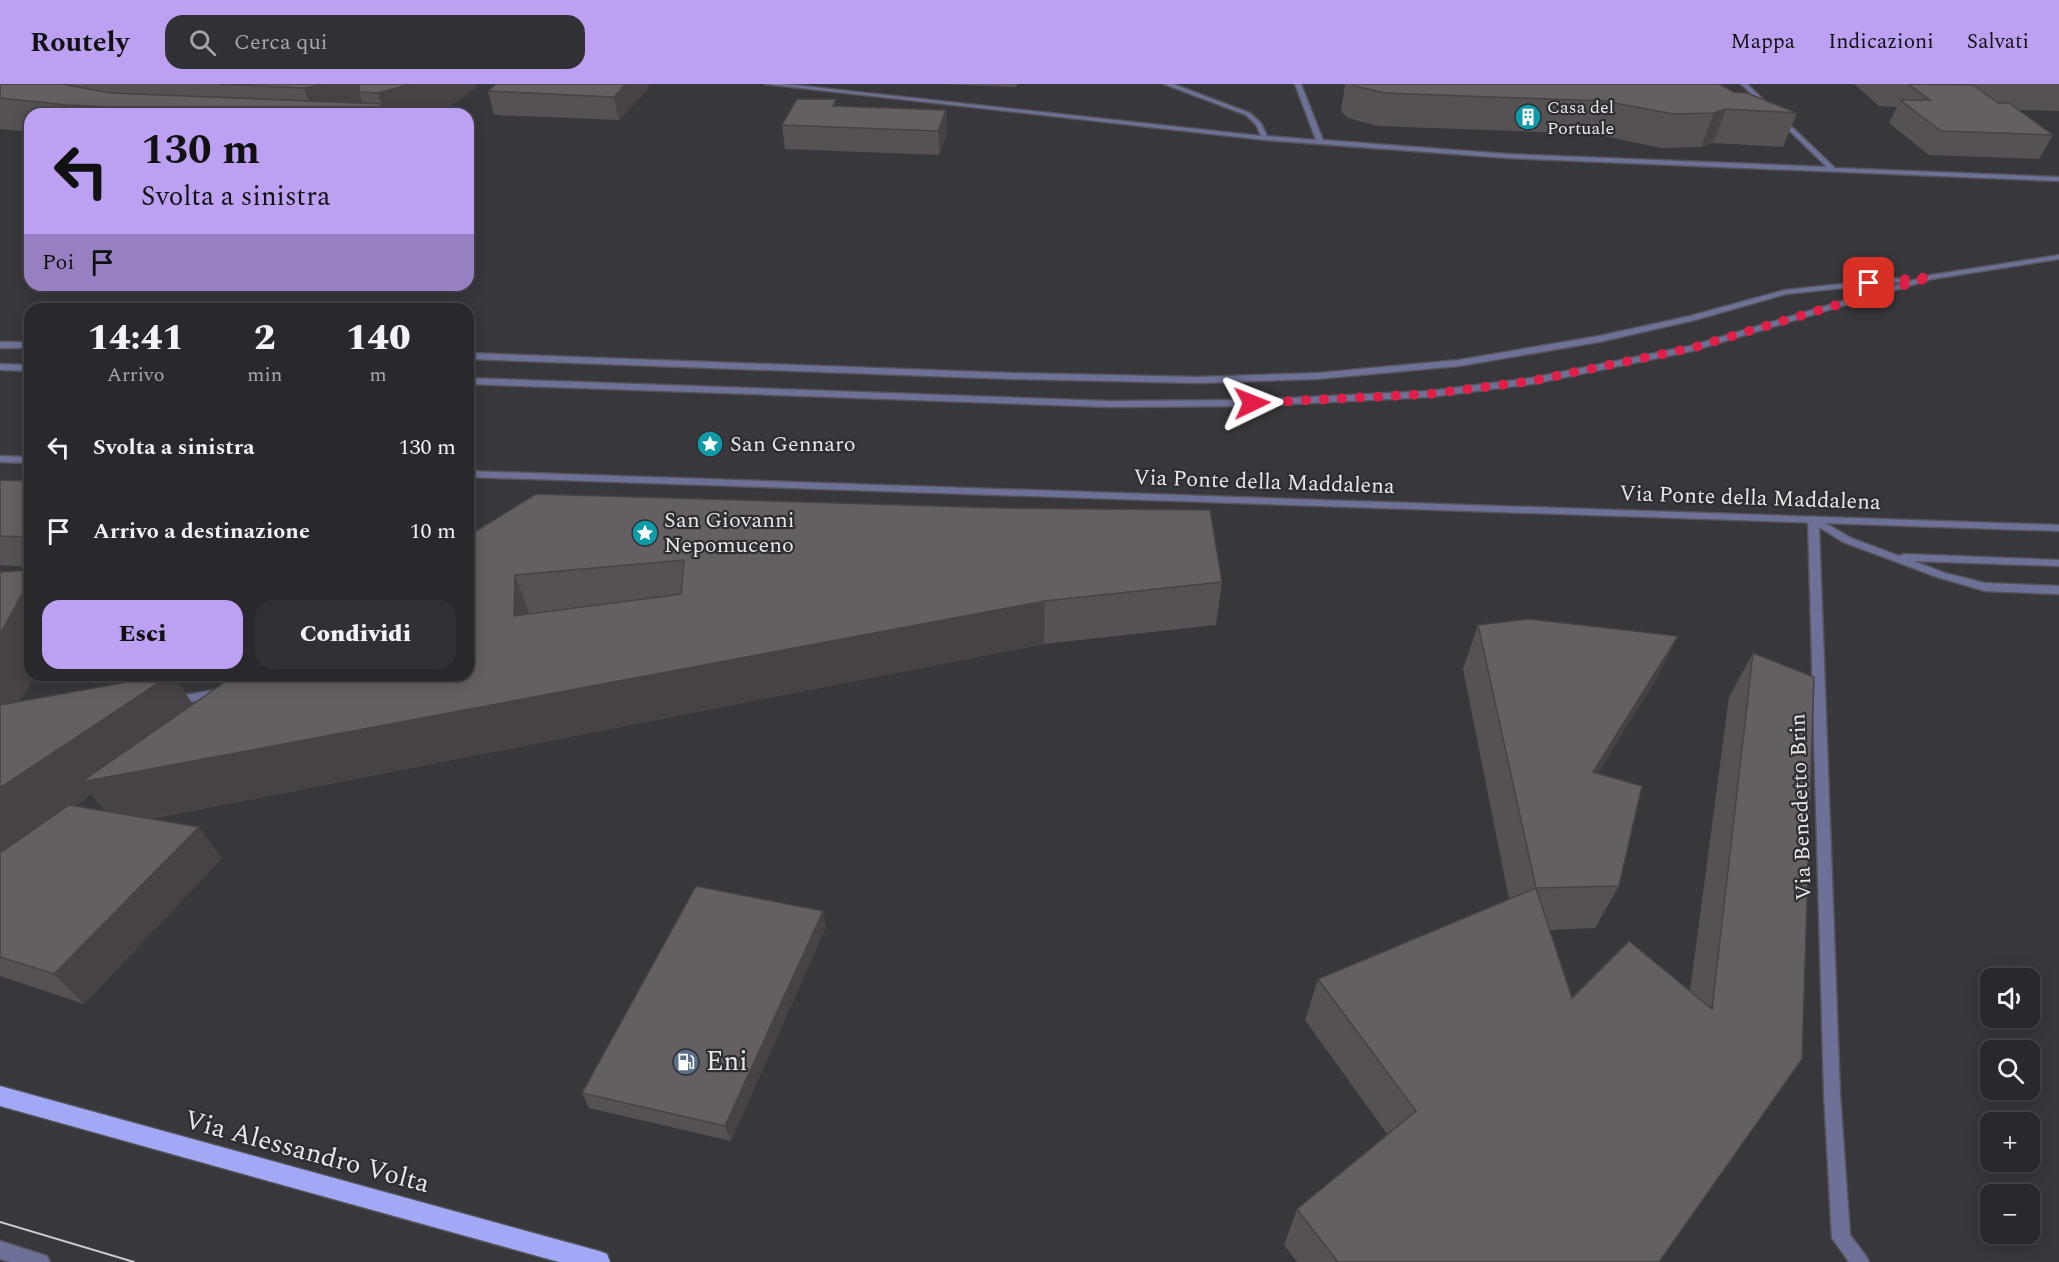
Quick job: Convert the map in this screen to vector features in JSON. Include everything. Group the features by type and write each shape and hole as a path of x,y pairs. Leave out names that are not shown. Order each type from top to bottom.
{"main road":[{"name":"Via Alessandro Volta","path":"0,1096 599,1262"}],"street":[{"path":"768,84 1265,138 1507,156 2059,179"},
{"path":"1167,84 1248,114 1259,124 1265,138"},
{"path":"1298,84 1320,142"},
{"path":"1744,84 1835,171"},
{"path":"474,356 1022,376 1198,380 1317,376 1459,363 1599,339 1692,318 1785,292 1931,277 2059,257"},
{"path":"474,381 1109,404 1263,403 1430,394 1532,381 1692,348 1931,277"},
{"path":"0,345 24,345"},
{"path":"0,367 24,368"},
{"path":"0,459 24,460"},
{"name":"Via Ponte della Maddalena","path":"474,474 2059,528"},
{"path":"1813,519 1847,540 1941,575 1985,587 2059,590"},
{"name":"Via Benedetto Brin","path":"1813,519 1832,1094 1841,1238 1860,1262"},
{"path":"1891,556 2059,563"},
{"path":"161,704 230,691"},
{"path":"0,1250 41,1262"}],"building":[{"path":"0,84 62,84 110,93 384,104 377,108 137,108 67,105 0,98"},
{"path":"219,84 324,84 304,88"},
{"path":"359,84 411,84 378,93 359,92"},
{"path":"496,84 626,84 614,97 488,91"},
{"path":"1352,84 1719,84 1734,92 1747,93 1797,113 1726,109 1714,113 1673,114 1604,101 1385,93"},
{"path":"1908,84 1973,85 1998,103 2009,103 2053,135 1941,131 1900,100 1930,100"},
{"path":"797,99 836,99 833,106 946,110 938,131 782,125"},
{"path":"0,480 24,481 24,537 0,536"},
{"path":"536,494 1002,508 1210,510 1222,582 1045,601 81,782 226,681 474,681 474,532","holes":["684,560 681,594 514,616 515,575"]},
{"path":"24,570 24,591 0,634 0,572"},
{"path":"1529,619 1678,636 1593,772 1642,786 1619,886 1536,888 1478,625"},
{"path":"1753,653 1814,677 1802,1059 1659,1262 1338,1262 1297,1209 1416,1111 1318,979 1536,888 1572,998 1629,941 1712,1009"},
{"path":"133,681 161,681 0,788 0,705"},
{"path":"69,805 199,827 54,974 0,957 0,853"},
{"path":"696,886 823,911 725,1126 582,1093"}],"tram line":[{"path":"0,1222 134,1262"}],"place":[{"name":"Casa del Portuale","path":"1528,117"},
{"name":"San Gennaro","path":"710,444"},
{"name":"San Giovanni Nepomuceno","path":"645,533"},
{"name":"Eni","path":"686,1062"}],"route":[{"path":"1252,403 1430,394 1532,381 1692,348 1931,277 1869,283"}]}
